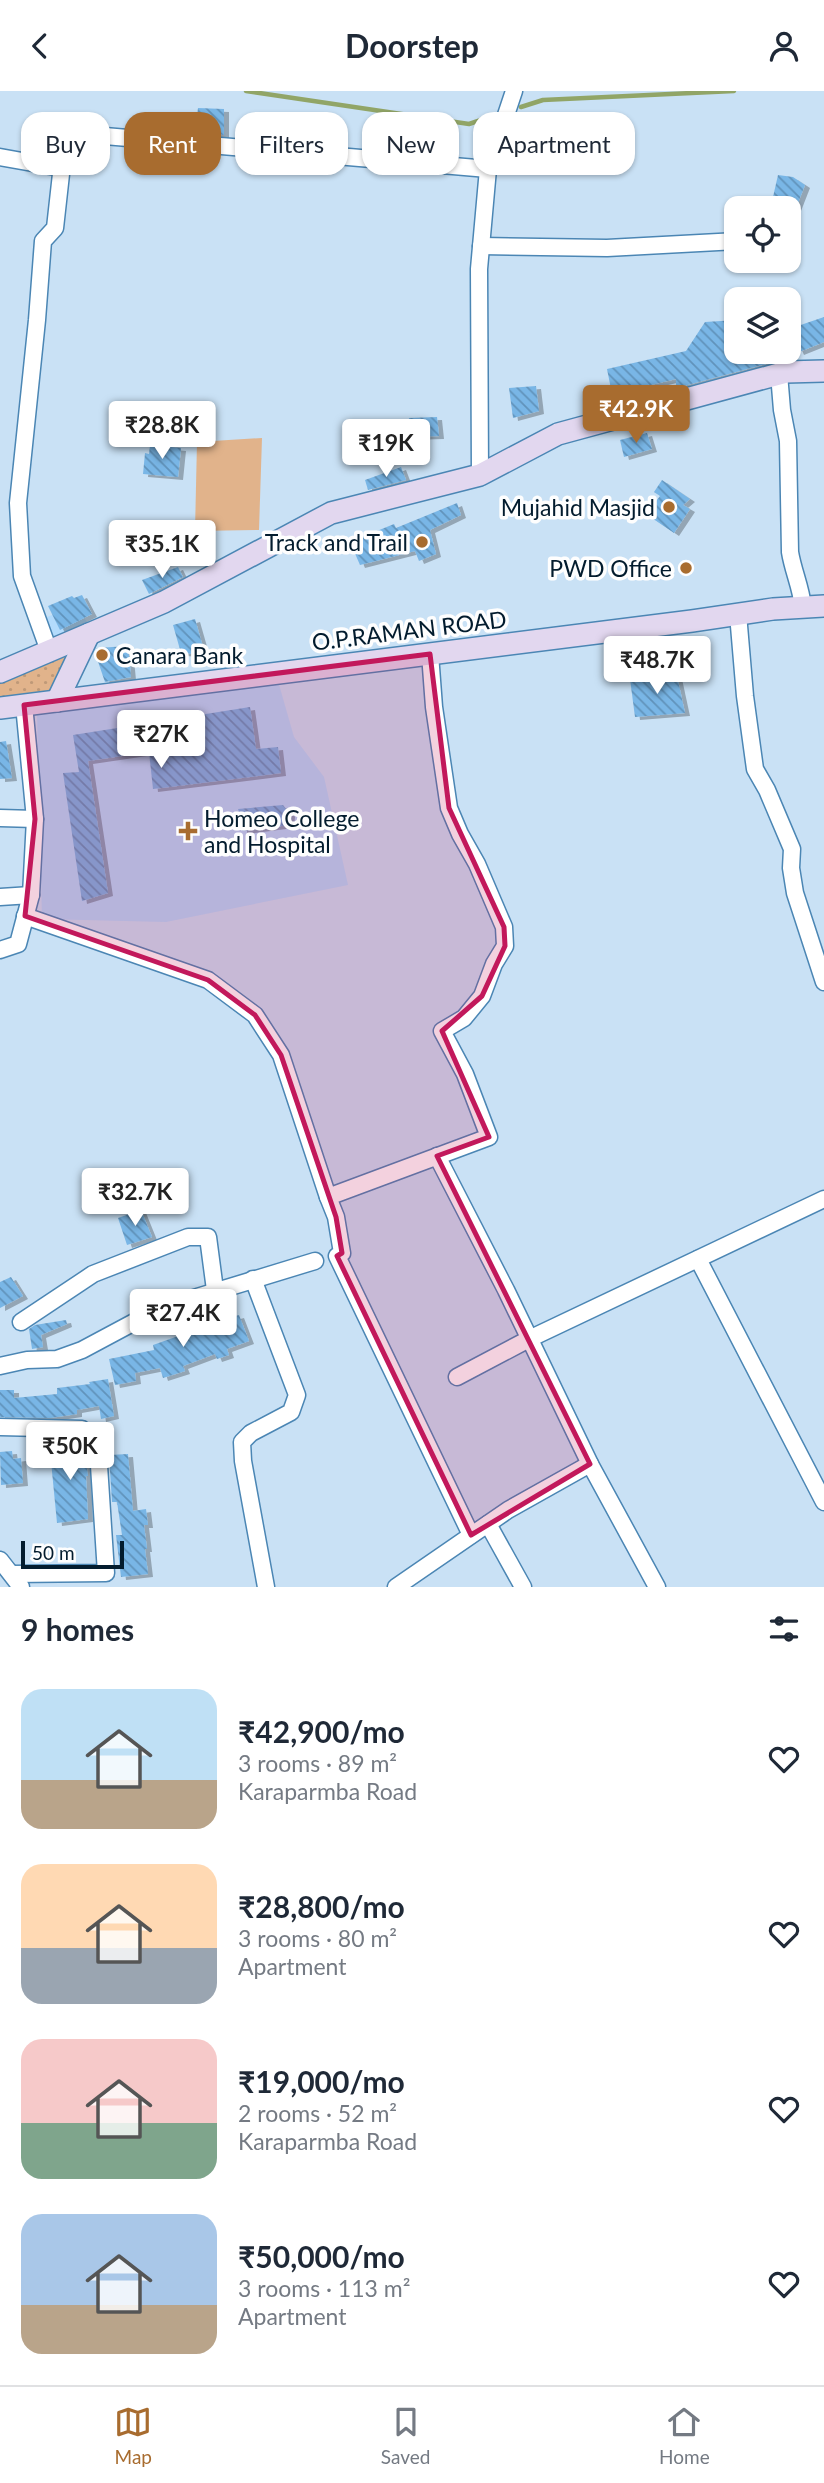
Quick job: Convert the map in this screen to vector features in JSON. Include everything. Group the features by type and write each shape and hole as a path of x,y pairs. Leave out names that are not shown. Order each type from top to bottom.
{"main road":[{"path":"0,672 164,602 331,513 480,475 558,434 779,374 824,371"},
{"name":"O.P.RAMAN ROAD","path":"0,708 738,614 824,606"},
{"path":"57,701 89,634"}],"street":[{"path":"507,112 514,91"},
{"path":"110,136 473,168"},
{"path":"0,157 21,161"},
{"path":"49,651 22,576 18,503 43,241 55,228 60,175"},
{"path":"480,475 479,269 487,175"},
{"path":"481,246 607,248 724,242"},
{"path":"779,374 788,441 790,552 803,607"},
{"path":"738,614 755,769 792,849 791,868 795,893 824,982"},
{"path":"328,1198 489,1137 465,1074 442,1031 464,1017 482,996 494,964 505,946 504,927 449,808 434,707 430,654"},
{"path":"0,950 18,944 31,895 35,819 24,705"},
{"path":"0,818 35,819"},
{"path":"0,897 31,895"},
{"path":"25,916 208,980 255,1015 281,1055 335,1217 342,1253 337,1256 471,1535"},
{"path":"437,1157 590,1464 657,1587"},
{"path":"457,1377 529,1339 824,1199"},
{"path":"21,1322 93,1275 188,1237 208,1237 215,1290"},
{"path":"698,1259 824,1502"},
{"path":"0,1366 27,1360 57,1359 140,1318 215,1290 315,1261"},
{"path":"253,1279 297,1395 291,1412 251,1433 242,1442 243,1461 266,1587"},
{"path":"0,1427 82,1429"},
{"path":"0,1560 17,1580 106,1573 97,1450"},
{"path":"396,1587 508,1510 590,1464"},
{"path":"488,1524 523,1587"}],"highlighted area":[{"path":"430,654 449,808 504,927 505,946 482,996 442,1031 489,1137 437,1156 590,1464 471,1535 337,1256 342,1253 336,1217 281,1055 255,1015 208,980 25,916 35,819 24,705"}],"shaded area":[{"path":"262,438 259,530 195,531 197,442"},
{"path":"75,606 87,622 53,637 42,619"},
{"path":"81,642 57,701 0,706 0,675"},
{"name":"Homeo College and Hospital","path":"278,681 294,737 324,777 348,885 166,922 42,919 37,712"}],"building":[{"path":"198,108 224,109 224,135 221,135 221,112 197,112"},
{"path":"778,175 793,177 805,185 801,196 773,196"},
{"path":"824,317 824,342 801,351 801,325"},
{"path":"724,321 724,364 766,364 676,388 676,379 612,394 607,369 686,351 705,322"},
{"path":"536,386 539,411 513,418 509,388"},
{"path":"437,417 439,436 407,437 409,418"},
{"path":"362,421 385,422 389,432 365,437"},
{"path":"647,433 652,449 624,457 620,440"},
{"path":"150,445 181,448 178,477 143,474 145,453 149,454"},
{"path":"401,467 406,480 368,490 365,480"},
{"name":"Mujahid Masjid","path":"662,480 690,499 683,505 690,509 674,533 646,514 660,496 654,492"},
{"path":"457,503 461,515 430,530 436,554 419,561 415,551 360,565 350,542 394,524 396,528"},
{"path":"178,567 183,577 149,594 142,580"},
{"path":"82,595 92,614 60,630 48,606 72,596 74,598"},
{"path":"195,619 203,647 194,654 181,653 173,625"},
{"path":"128,646 131,677 105,682 95,653 97,648"},
{"path":"677,676 685,713 635,717 630,679"},
{"path":"250,707 256,749 278,747 281,773 153,789 149,752 88,761 108,893 82,901 63,773 79,772 73,735"},
{"path":"6,741 12,778 0,779 0,742"},
{"path":"283,805 290,814 289,825 242,831 242,819 238,809"},
{"path":"141,1210 152,1237 127,1245 118,1218"},
{"path":"11,1277 23,1296 0,1308 0,1282"},
{"path":"231,1313 232,1317 239,1315 249,1341 227,1349 229,1355 217,1359 215,1354 183,1366 185,1371 163,1378 160,1368 135,1373 136,1381 115,1385 109,1359 154,1350 153,1345 198,1329 196,1323"},
{"path":"66,1320 67,1324 41,1335 43,1347 32,1349 29,1329 35,1325"},
{"path":"108,1379 114,1416 101,1419 99,1406 77,1410 77,1414 50,1418 0,1417 0,1390 14,1390 14,1398 57,1394 57,1388"},
{"path":"83,1441 88,1476 88,1519 57,1523 50,1451 54,1451 53,1446"},
{"path":"12,1451 13,1459 21,1458 23,1483 1,1485 0,1452"},
{"path":"128,1454 133,1511 146,1509 148,1525 144,1525 148,1574 121,1577 116,1535 122,1535 117,1502 112,1502 109,1455"}],"waterway":[{"path":"246,91 473,123"},
{"path":"521,107 543,100 734,91"}],"place":[{"name":"Mujahid Masjid","path":"669,507"},
{"name":"Track and Trail","path":"422,542"},
{"name":"PWD Office","path":"686,568"},
{"name":"Canara Bank","path":"102,655"},
{"name":"Homeo College and Hospital","path":"188,831"}]}
